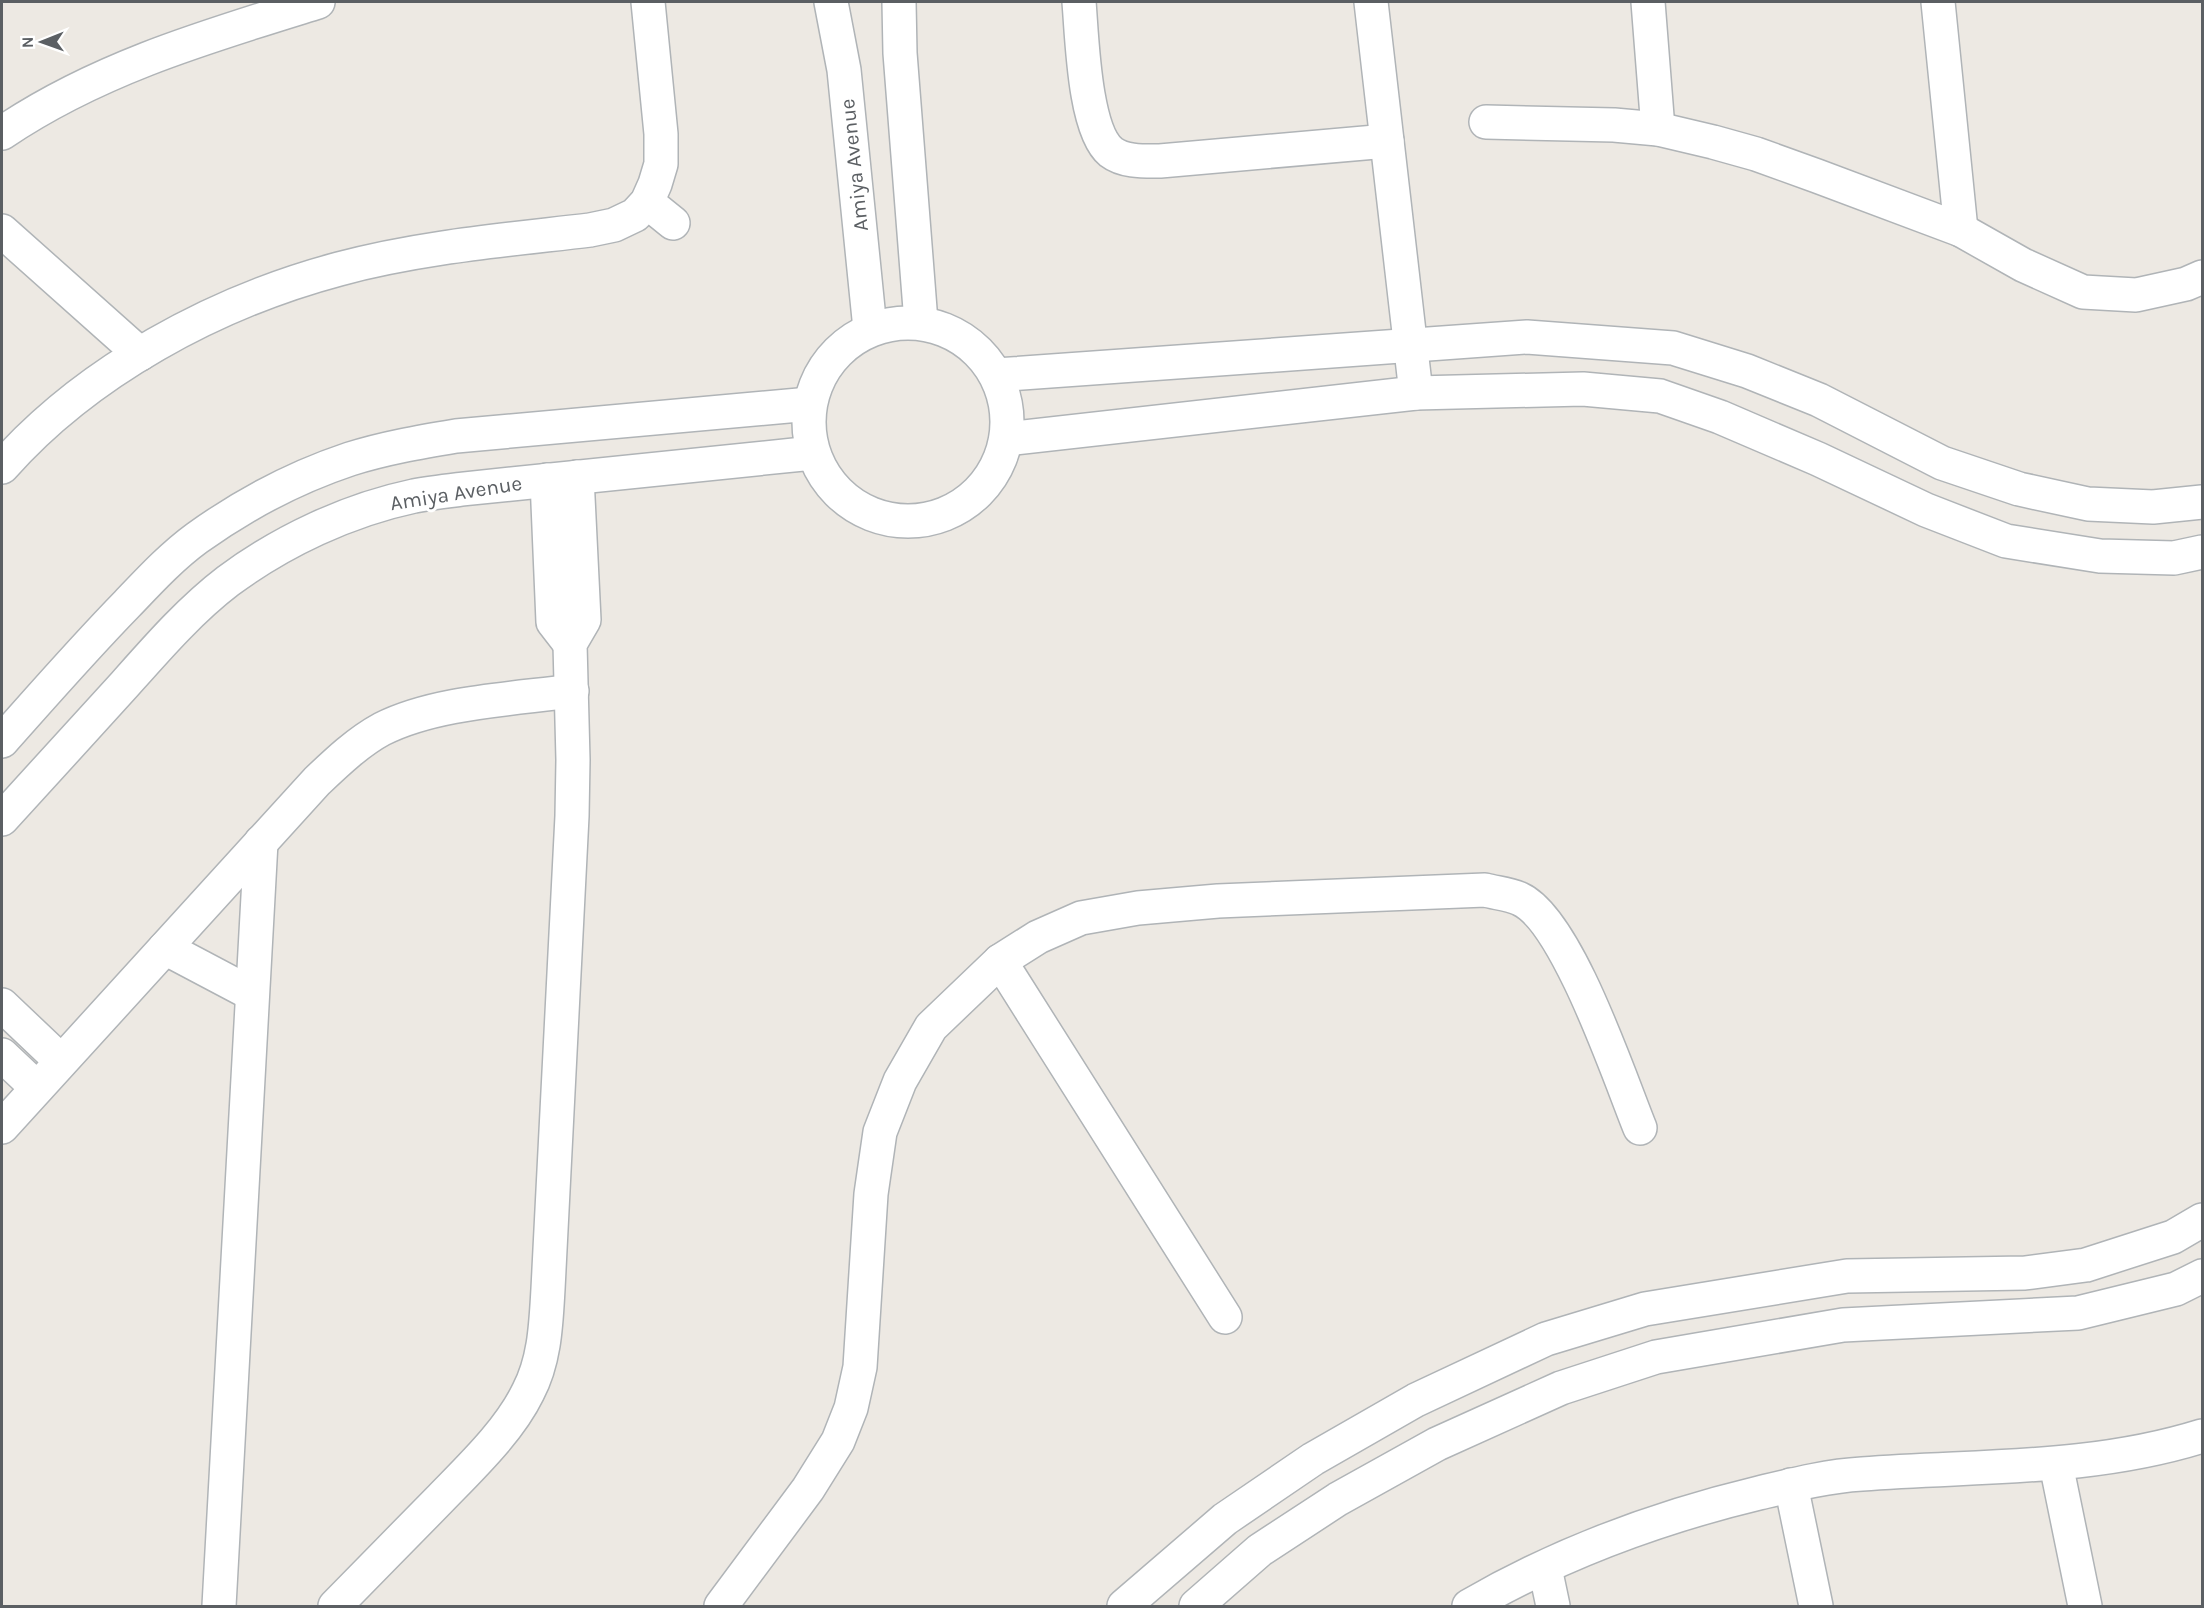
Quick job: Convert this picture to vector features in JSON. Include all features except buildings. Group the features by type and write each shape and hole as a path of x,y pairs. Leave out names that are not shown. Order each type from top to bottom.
{"street":[{"path":"2,133 35,110 132,63 318,2"},
{"path":"2,467 50,420 93,385 140,354 210,316 280,287 339,269 443,248 614,225 635,215 647,202 656,184 661,164 661,134 648,2"},
{"name":"Amiya Avenue","path":"831,2 844,70 870,329"},
{"path":"898,2 921,322"},
{"path":"1079,2 1092,115 1103,160 1125,158 1160,161 1387,141"},
{"path":"1371,2 1416,393"},
{"path":"1648,2 1658,129"},
{"path":"1938,2 1961,230"},
{"path":"1486,122 1614,125 1658,129 1756,154 1961,230 2023,265 2083,292 2136,295 2186,284 2202,277"},
{"path":"647,202 673,223"},
{"path":"2,231 140,354"},
{"path":"903,322 921,322 944,328 965,340 982,355 996,375 1004,395 1007,417 1006,439 1000,460 989,480 957,509 937,518 893,521 872,515 853,505 836,490 823,473 813,453 808,420 810,404 818,380 831,359 849,341 870,329 903,322"},
{"path":"996,375 1527,337 1673,348 1747,371 1809,396 1942,463 2019,489 2088,504 2153,507 2202,502"},
{"path":"1006,439 1416,393 1583,389 1660,396 1720,417 1818,459 1926,510 2006,541 2100,556 2174,558 2202,552"},
{"path":"2,741 112,619 152,578 196,539 304,476 350,459 402,445 456,436 810,404"},
{"name":"Amiya Avenue","path":"2,819 189,616 228,581 275,551 325,525 366,509 413,496 562,478 813,453"},
{"path":"335,1606 474,1464 512,1417 529,1391 540,1360 546,1330 548,1299 572,816 570,644 553,622 562,478"},
{"path":"2,1127 317,781 345,754 382,729 428,712 572,692"},
{"path":"225,1604 252,994 261,843"},
{"path":"721,1606 808,1489 838,1441 851,1408 860,1367 871,1194 880,1132 900,1081 932,1027 1000,961 1038,937 1082,918 1138,908 1218,901 1485,891 1521,899 1541,917 1582,984 1640,1128"},
{"path":"165,948 252,994"},
{"path":"1000,961 1225,1317"},
{"path":"2,1005 61,1061"},
{"path":"2,1055 37,1088"},
{"path":"1127,1606 1225,1519 1313,1459 1416,1400 1546,1339 1645,1309 1847,1276 2025,1273 2086,1265 2173,1237 2202,1220"},
{"path":"1196,1606 1260,1550 1338,1499 1437,1444 1561,1389 1656,1357 1843,1325 2078,1313 2176,1289 2202,1276"},
{"path":"1469,1606 1545,1568 1645,1525 1713,1504 1791,1485 1859,1474 2056,1464 2126,1455 2202,1436"},
{"path":"2056,1464 2085,1606"},
{"path":"1791,1485 1816,1606"},
{"path":"1545,1568 1553,1606"}]}
